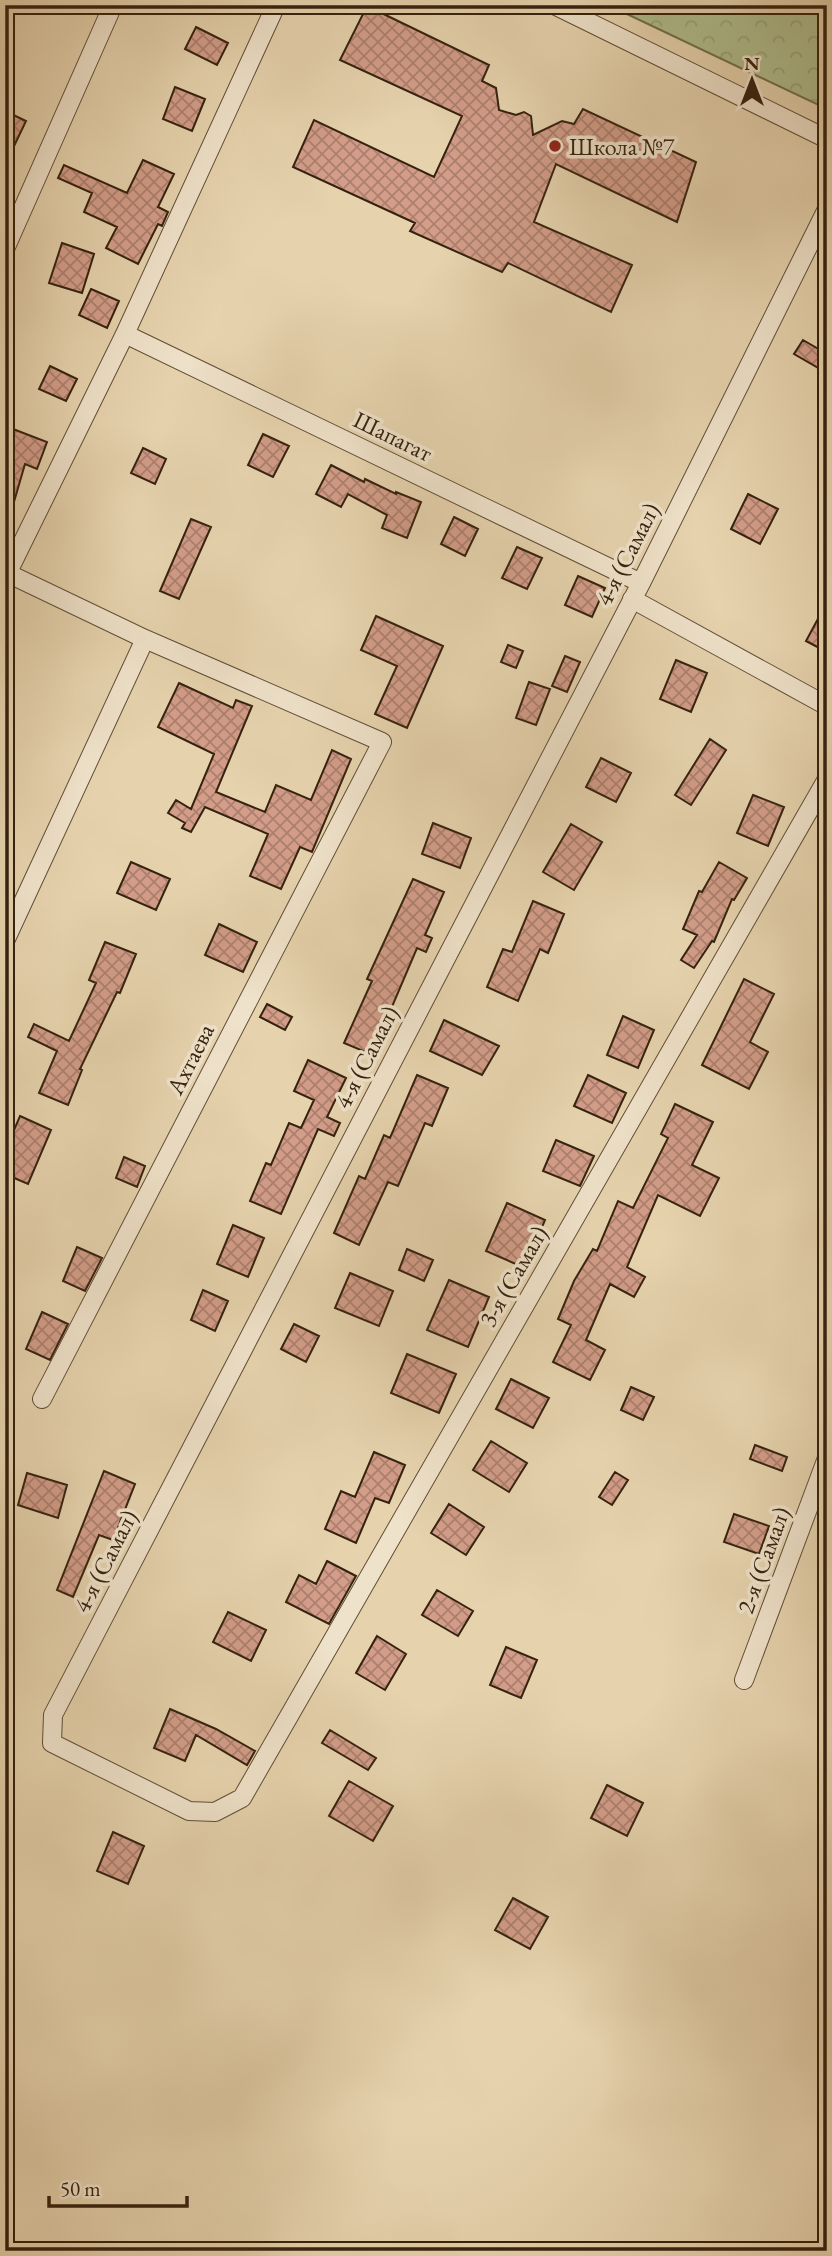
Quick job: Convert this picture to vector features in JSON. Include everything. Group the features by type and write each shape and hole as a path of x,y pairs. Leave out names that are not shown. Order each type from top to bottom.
{"street":[{"path":"5,249 113,5"},
{"path":"5,941 145,639 6,576 125,334 276,5"},
{"path":"554,5 827,139"},
{"name":"4-я (Самал)","path":"242,1798 215,1812 189,1811 52,1743 53,1715 641,583 827,209"},
{"name":"Шапагат","path":"125,334 641,583"},
{"path":"632,600 827,706"},
{"name":"Ахтаева","path":"42,1399 382,742 145,639"},
{"name":"3-я (Самал)","path":"242,1798 827,779"},
{"name":"2-я (Самал)","path":"744,1680 827,1458"}],"green space":[{"path":"608,5 827,5 827,109"}],"building":[{"name":"Школа №7","path":"367,6 489,65 482,81 496,88 499,110 516,115 524,112 531,116 533,135 562,121 574,124 583,109 696,162 677,222 556,164 534,222 632,265 611,312 508,263 502,272 410,231 415,223 293,167 314,120 434,177 462,116 340,60"},
{"path":"196,27 228,43 217,65 185,49"},
{"path":"175,87 205,99 192,131 163,119"},
{"path":"5,111 26,121 5,165"},
{"path":"143,160 174,174 158,207 168,212 162,226 158,224 138,264 106,248 117,227 84,212 92,193 58,178 64,165 127,193"},
{"path":"62,243 94,254 82,293 49,283"},
{"path":"91,289 119,301 107,328 79,315"},
{"path":"803,340 827,354 827,373 794,354"},
{"path":"50,366 77,379 66,401 39,389"},
{"path":"13,429 47,442 37,469 25,464 9,519 5,518 5,450"},
{"path":"263,434 289,446 273,477 248,465"},
{"path":"143,448 166,459 155,484 131,473"},
{"path":"331,465 364,482 365,479 421,502 407,538 382,528 387,515 348,494 341,507 316,494"},
{"path":"748,494 778,509 760,544 731,529"},
{"path":"454,517 478,529 465,556 441,544"},
{"path":"191,519 211,527 179,599 160,591"},
{"path":"517,547 542,558 527,589 502,578"},
{"path":"578,576 605,588 592,617 565,605"},
{"path":"827,602 827,652 806,641"},
{"path":"376,616 443,646 407,728 375,714 397,666 361,650"},
{"path":"508,645 523,651 516,668 501,662"},
{"path":"565,656 580,662 567,692 552,686"},
{"path":"676,660 707,673 691,712 660,699"},
{"path":"529,682 550,689 536,725 516,718"},
{"path":"179,683 233,708 236,700 252,706 216,792 265,812 276,785 311,800 332,750 351,759 312,852 300,847 281,889 250,876 268,834 205,807 191,832 182,828 185,823 168,813 176,800 191,809 214,754 158,727"},
{"path":"710,739 726,750 691,805 675,795"},
{"path":"601,758 631,773 616,802 586,787"},
{"path":"753,795 784,807 768,846 737,833"},
{"path":"433,823 471,838 460,868 422,854"},
{"path":"571,824 602,842 574,890 543,872"},
{"path":"131,862 170,879 156,910 117,893"},
{"path":"719,862 747,878 734,900 732,899 714,942 712,941 694,968 681,960 697,935 683,929 699,891 702,892"},
{"path":"413,879 444,892 425,935 432,938 426,952 417,948 388,1016 392,1018 375,1056 344,1043 372,981 367,979"},
{"path":"533,901 564,914 548,953 540,949 518,1001 487,987 503,949 512,952"},
{"path":"219,924 257,942 243,972 205,955"},
{"path":"105,942 136,954 120,993 117,992 80,1069 82,1070 68,1105 39,1093 57,1051 28,1037 34,1024 69,1041 96,983 89,980"},
{"path":"744,979 774,994 750,1042 768,1052 749,1089 702,1065"},
{"path":"267,1004 292,1017 285,1030 260,1017"},
{"path":"623,1016 654,1030 638,1068 607,1055"},
{"path":"444,1020 499,1046 482,1075 430,1051"},
{"path":"308,1060 346,1078 327,1117 340,1123 334,1136 318,1129 281,1214 250,1201 266,1163 271,1165 289,1123 301,1128 314,1100 294,1091"},
{"path":"417,1075 448,1088 432,1126 425,1123 398,1186 388,1182 359,1245 334,1233 359,1176 365,1179 384,1135 390,1138"},
{"path":"588,1075 626,1093 612,1123 574,1106"},
{"path":"675,1104 713,1122 692,1165 719,1178 700,1216 658,1195 627,1267 645,1277 634,1297 610,1284 586,1340 605,1350 590,1380 553,1362 571,1325 558,1319 574,1281 593,1249 597,1251 618,1201 633,1208 668,1138 661,1134"},
{"path":"20,1116 51,1130 28,1184 5,1174 5,1151"},
{"path":"556,1140 594,1156 580,1186 543,1171"},
{"path":"124,1157 145,1166 137,1187 116,1178"},
{"path":"507,1203 545,1220 525,1268 486,1251"},
{"path":"233,1225 264,1238 248,1277 217,1264"},
{"path":"77,1247 102,1258 85,1291 63,1281"},
{"path":"407,1249 433,1260 424,1281 399,1270"},
{"path":"350,1273 393,1291 379,1326 335,1308"},
{"path":"449,1280 489,1297 468,1347 427,1330"},
{"path":"203,1290 228,1301 215,1331 191,1320"},
{"path":"42,1312 68,1324 50,1360 26,1349"},
{"path":"294,1324 319,1336 306,1362 281,1349"},
{"path":"407,1354 456,1374 439,1413 391,1393"},
{"path":"511,1379 549,1398 533,1428 496,1409"},
{"path":"631,1387 654,1397 643,1420 621,1410"},
{"path":"491,1441 527,1463 509,1492 473,1470"},
{"path":"755,1445 787,1457 782,1471 750,1459"},
{"path":"374,1452 405,1465 389,1503 375,1498 356,1543 325,1529 341,1491 355,1497"},
{"path":"104,1471 135,1484 113,1540 99,1535 73,1597 57,1590"},
{"path":"615,1472 628,1480 612,1505 599,1497"},
{"path":"27,1473 67,1485 58,1518 18,1505"},
{"path":"449,1504 484,1527 466,1555 431,1533"},
{"path":"734,1514 769,1526 759,1554 724,1542"},
{"path":"327,1561 356,1576 329,1624 286,1602 299,1575 316,1584"},
{"path":"437,1590 473,1611 458,1636 422,1615"},
{"path":"228,1612 266,1630 251,1661 213,1642"},
{"path":"377,1636 406,1654 385,1690 356,1673"},
{"path":"506,1647 537,1660 521,1698 490,1685"},
{"path":"170,1709 216,1729 255,1751 247,1765 196,1735 185,1761 154,1748"},
{"path":"330,1730 376,1758 368,1770 322,1743"},
{"path":"349,1781 393,1806 373,1841 329,1816"},
{"path":"607,1785 643,1803 627,1836 591,1818"},
{"path":"113,1832 144,1846 128,1884 97,1871"},
{"path":"513,1898 548,1917 530,1949 495,1930"}],"place":[{"name":"Школа №7","path":"555,146"}]}
